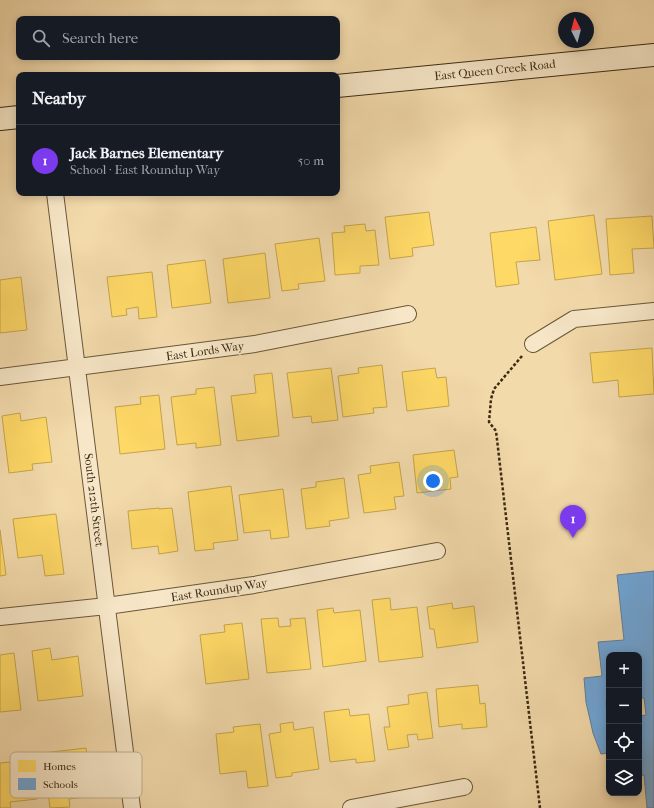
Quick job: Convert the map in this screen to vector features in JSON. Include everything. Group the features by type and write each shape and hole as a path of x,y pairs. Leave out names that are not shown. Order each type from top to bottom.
{"main road":[{"name":"East Queen Creek Road","path":"340,86 654,55"},
{"path":"0,119 16,117"}],"street":[{"name":"South 212th Street","path":"55,196 125,752"},
{"path":"533,344 574,319 654,311"},
{"name":"East Lords Way","path":"0,377 255,344 408,314"},
{"name":"East Roundup Way","path":"0,617 107,606 254,585 437,551"},
{"path":"351,808 464,787"},
{"name":"South 212th Street","path":"131,798 132,808"}],"path":[{"path":"533,344 494,389 491,399 489,422 496,431 540,808"}],"building: Homes":[{"path":"429,212 434,245 412,248 413,256 390,259 385,217"},
{"path":"594,215 602,274 555,280 548,221"},
{"path":"652,216 654,248 632,249 634,273 610,275 606,219"},
{"path":"365,224 366,231 375,230 379,265 360,266 360,273 335,275 332,233 345,232 344,226"},
{"path":"536,227 540,260 516,262 519,284 496,287 490,233"},
{"path":"319,238 325,281 298,284 299,289 282,291 275,244"},
{"path":"265,253 270,298 228,303 223,259"},
{"path":"205,260 211,303 172,308 167,265"},
{"path":"152,272 157,317 139,319 138,307 126,309 127,315 112,317 107,277"},
{"path":"21,277 27,330 0,333 0,280"},
{"path":"652,348 654,394 619,397 618,380 593,383 590,353"},
{"path":"382,365 387,407 373,408 374,413 343,417 338,376 359,373 358,368"},
{"path":"331,368 338,420 312,423 311,416 293,418 287,373"},
{"path":"435,368 437,378 446,377 449,406 407,411 402,372"},
{"path":"272,373 279,436 237,441 231,396 256,393 254,375"},
{"path":"214,387 221,445 196,448 196,443 177,445 171,397 196,394 196,389"},
{"path":"159,395 165,449 120,454 115,407 141,404 140,397"},
{"path":"20,413 21,421 46,417 52,462 32,464 33,470 9,473 2,416"},
{"path":"454,450 458,477 450,478 451,489 417,493 413,455"},
{"path":"399,462 404,496 394,497 396,509 364,513 358,475 371,473 370,466"},
{"path":"344,478 349,518 329,521 330,526 306,529 301,489 316,487 316,482"},
{"path":"231,486 238,540 213,543 214,549 195,551 188,492"},
{"path":"283,489 289,537 271,539 270,530 244,533 239,495"},
{"path":"172,508 178,551 159,554 158,546 132,549 128,511"},
{"path":"56,514 64,574 45,576 42,555 18,558 13,519"},
{"path":"0,530 6,575 0,576"},
{"path":"390,598 391,610 417,607 423,657 379,662 372,600"},
{"path":"452,603 453,609 474,606 478,642 437,648 434,629 430,629 427,607"},
{"path":"333,608 334,613 360,610 366,661 323,667 317,610"},
{"path":"278,618 279,627 291,626 290,619 305,618 311,669 267,673 261,619"},
{"path":"242,623 249,679 206,684 200,635 225,632 224,625"},
{"path":"50,648 52,660 78,656 83,696 38,701 32,651"},
{"path":"14,653 21,710 0,712 0,655"},
{"path":"478,685 480,704 485,703 487,727 462,729 462,724 439,727 436,689"},
{"path":"427,692 433,738 418,740 417,734 407,735 409,747 388,750 384,727 390,727 387,707 409,704 408,695"},
{"path":"349,709 350,716 369,714 375,761 356,763 356,759 330,762 324,712"},
{"path":"293,722 294,730 313,727 319,769 292,773 292,776 276,778 269,734 281,732 280,724"},
{"path":"260,724 268,786 248,788 246,771 220,774 216,734 234,732 233,727"},
{"path":"86,748 87,752 52,752"},
{"path":"10,762 10,798 37,799 10,802 11,808 0,808 0,763"},
{"path":"49,798 77,798 69,799 70,807 50,808"}],"building: Schools":[{"path":"654,571 654,808 647,808 644,775 642,775 642,716 646,715 644,698 642,698 642,652 606,652 606,753 601,754 593,733 586,702 584,678 602,676 598,642 624,640 617,575"}],"place":[{"name":"Jack Barnes Elementary","path":"573,538"}]}
